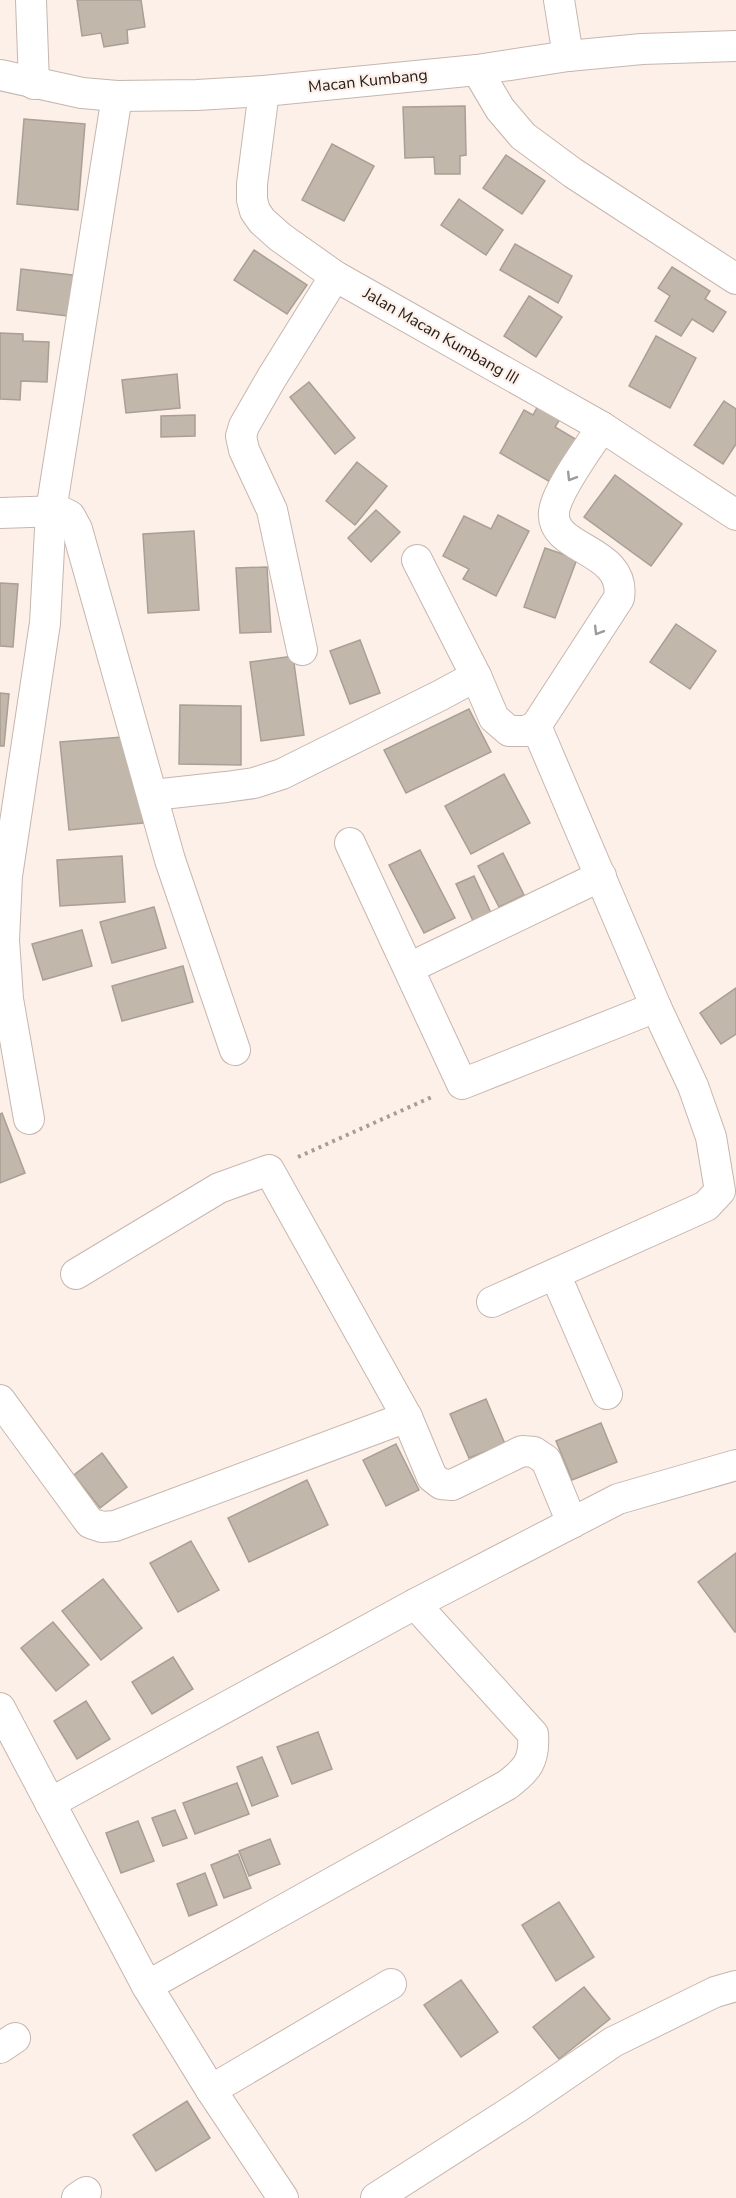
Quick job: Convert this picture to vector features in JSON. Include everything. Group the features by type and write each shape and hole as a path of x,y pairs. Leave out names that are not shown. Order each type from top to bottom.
{"street":[{"path":"31,0 34,84"},
{"path":"559,0 568,56"},
{"name":"Macan Kumbang","path":"0,75 82,93 117,96 264,91 477,70 568,56 642,49 736,46"},
{"path":"477,70 501,110 523,136 573,173 736,279"},
{"name":"Jalan Macan Kumbang III","path":"264,91 252,184 252,200 255,211 262,221 280,237 336,276 602,427 736,515"},
{"path":"29,1119 8,999 4,940 7,876 5,851 45,623 51,511 117,96"},
{"path":"302,650 272,510 244,450 241,436 244,426 271,379 336,276"},
{"path":"417,560 476,676 494,718 509,731 526,731 537,726 619,598 620,582 609,564 566,536 559,529 554,514 560,494 602,427"},
{"path":"0,513 51,511 65,513 78,529 171,860 235,1050"},
{"path":"153,795 244,784 282,774 476,676"},
{"path":"492,1302 706,1206 720,1191 711,1137 693,1086 656,1007 537,726"},
{"path":"350,843 462,1084 656,1007"},
{"path":"409,968 601,876"},
{"path":"76,1274 219,1188 269,1170 407,1417 432,1478 441,1484 452,1485 522,1451 534,1452 546,1460 572,1523"},
{"path":"555,1274 607,1394"},
{"path":"0,1401 90,1523 102,1527 115,1526 407,1417"},
{"path":"50,1803 415,1604 618,1499 736,1465"},
{"path":"147,1986 507,1785 525,1771 534,1750 533,1734 415,1604"},
{"path":"0,1708 147,1986 211,2090 283,2198"},
{"path":"211,2090 391,1984"},
{"path":"376,2198 518,2108 613,2043 715,1992 736,1986"}],"path":[{"path":"269,1170 462,1084"}],"building":[{"path":"77,0 141,0 145,27 127,30 128,43 104,47 101,33 82,36"},
{"path":"465,106 466,155 460,156 460,174 435,174 434,157 405,158 403,107"},
{"path":"24,119 85,124 78,210 17,204"},
{"path":"332,144 374,166 344,221 302,200"},
{"path":"506,155 545,181 522,214 483,188"},
{"path":"459,199 503,230 486,255 441,225"},
{"path":"515,244 572,276 558,303 500,270"},
{"path":"254,250 307,285 287,314 234,280"},
{"path":"672,267 710,291 705,299 726,312 713,332 692,319 681,336 655,321 670,296 658,288"},
{"path":"21,269 81,276 76,317 17,310"},
{"path":"529,296 562,317 536,357 504,336"},
{"path":"0,333 23,334 23,341 49,342 47,382 21,381 20,400 0,399"},
{"path":"656,336 696,358 670,408 629,386"},
{"path":"177,374 180,408 126,413 122,380"},
{"path":"309,382 355,438 335,454 290,397"},
{"path":"724,401 736,409 736,444 723,464 694,445"},
{"path":"540,402 562,416 555,427 577,440 552,483 500,453 524,410 533,415"},
{"path":"195,415 195,436 161,437 161,416"},
{"path":"357,462 387,486 355,525 326,501"},
{"path":"615,475 682,524 651,566 584,517"},
{"path":"376,510 400,532 371,562 348,538"},
{"path":"498,515 529,531 496,596 463,579 469,569 443,556 464,516 491,529"},
{"path":"194,531 199,610 148,613 143,534"},
{"path":"545,548 577,559 555,618 524,607"},
{"path":"267,567 271,632 240,633 236,568"},
{"path":"0,583 18,584 13,647 0,646"},
{"path":"676,624 716,651 690,689 650,662"},
{"path":"360,640 380,693 350,704 330,651"},
{"path":"293,656 304,735 261,741 250,662"},
{"path":"0,693 9,694 4,746 0,746"},
{"path":"180,705 241,706 241,765 179,764"},
{"path":"469,709 491,752 406,793 384,750"},
{"path":"135,736 143,823 69,830 60,742"},
{"path":"504,774 530,823 471,854 445,806"},
{"path":"420,850 455,918 424,933 389,865"},
{"path":"503,853 524,895 499,907 478,866"},
{"path":"122,856 125,902 60,906 57,860"},
{"path":"474,876 492,915 474,923 456,884"},
{"path":"154,907 166,948 112,963 100,922"},
{"path":"82,930 92,966 43,980 32,944"},
{"path":"183,966 193,1002 122,1021 112,986"},
{"path":"736,988 736,1034 721,1044 700,1013"},
{"path":"2,1113 25,1173 0,1183 0,1114"},
{"path":"486,1399 505,1444 469,1458 450,1414"},
{"path":"601,1423 617,1462 572,1480 556,1441"},
{"path":"396,1444 419,1490 386,1506 363,1460"},
{"path":"102,1453 127,1487 100,1508 74,1475"},
{"path":"307,1480 328,1525 249,1562 228,1518"},
{"path":"191,1541 219,1590 178,1612 150,1563"},
{"path":"736,1553 736,1631 735,1632 698,1582"},
{"path":"103,1579 142,1628 101,1660 62,1611"},
{"path":"53,1622 89,1665 56,1691 21,1648"},
{"path":"173,1657 193,1689 152,1714 132,1682"},
{"path":"86,1701 110,1739 77,1759 54,1721"},
{"path":"318,1732 332,1769 292,1784 277,1747"},
{"path":"262,1757 278,1796 252,1806 237,1767"},
{"path":"237,1783 249,1814 195,1834 183,1803"},
{"path":"175,1810 187,1838 163,1846 152,1818"},
{"path":"138,1821 154,1861 121,1873 106,1833"},
{"path":"270,1839 280,1864 249,1876 239,1851"},
{"path":"238,1854 251,1888 224,1898 211,1865"},
{"path":"205,1873 217,1905 189,1916 177,1884"},
{"path":"559,1902 594,1957 556,1981 522,1925"},
{"path":"461,1980 498,2032 461,2057 424,2005"},
{"path":"584,1987 610,2019 559,2059 533,2027"},
{"path":"187,2101 210,2138 156,2171 133,2135"}]}
